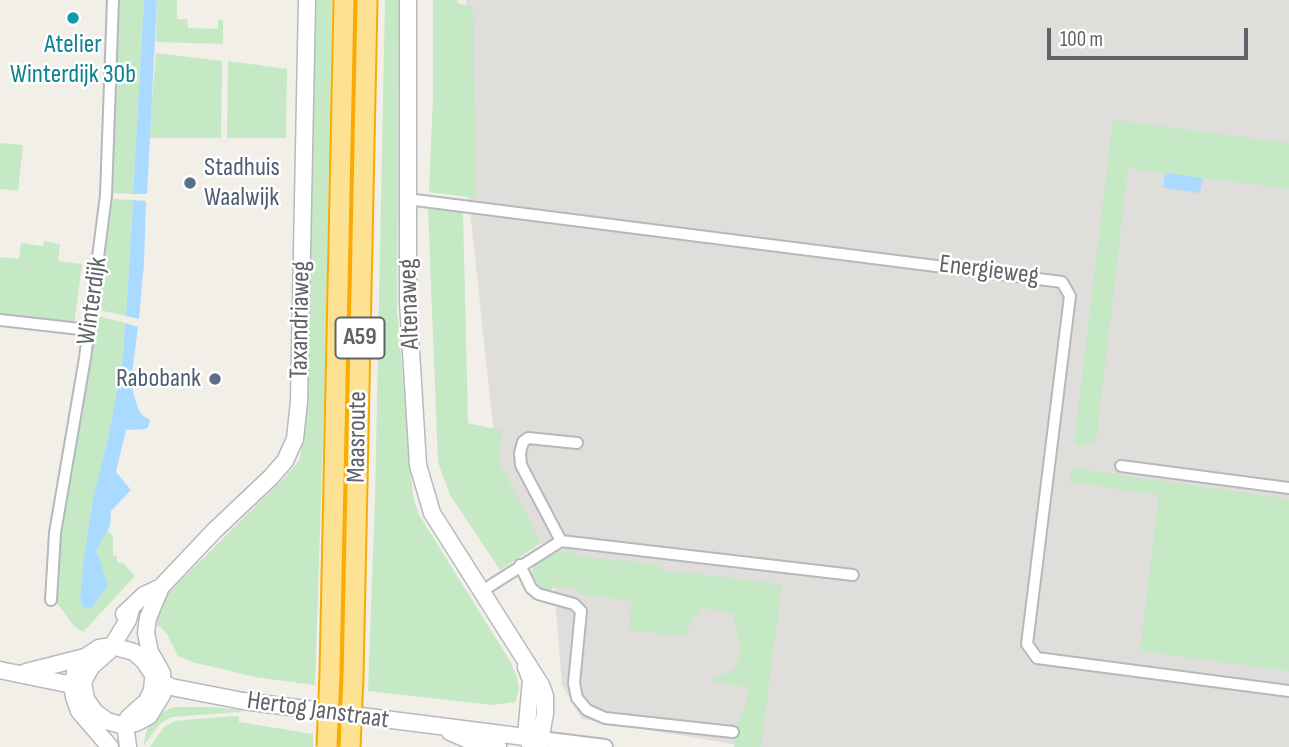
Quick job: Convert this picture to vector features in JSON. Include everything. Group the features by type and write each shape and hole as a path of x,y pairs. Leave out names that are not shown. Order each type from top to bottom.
{"highway":[{"name":"Maasroute","path":"327,747 344,0"},
{"name":"Maasroute","path":"350,747 367,0"}],"main road":[{"name":"Taxandriaweg","path":"157,671 147,640 146,626 161,587 214,531 271,477 285,461 295,439 300,378 307,0"},
{"name":"Altenaweg","path":"408,0 408,302 418,464 432,513 544,690 545,713 535,742"},
{"name":"Taxandriaweg","path":"105,647 128,620 131,609 144,595 161,587"},
{"name":"Hertog Janstraat","path":"105,647 125,648 157,671 184,681 194,692"},
{"path":"20,673 85,657 105,647 107,654 93,664 77,693"},
{"path":"85,657 76,669 79,711 110,747"},
{"path":"0,670 20,673 41,685 77,693 102,718 116,724 134,723 152,713 158,705 157,671"},
{"path":"138,747 134,723 129,715 142,707 149,697 157,671"},
{"name":"Hertog Janstraat","path":"158,705 194,692 442,728 475,729 535,742"},
{"path":"128,747 134,723"},
{"name":"Hertog Janstraat","path":"442,728 473,742 498,747"}],"street":[{"name":"Winterdijk","path":"51,600 55,533 89,330 106,195 113,0"},
{"name":"Energieweg","path":"407,199 1062,282 1070,296 1027,644 1037,658 1289,691"},
{"path":"0,320 89,330"},
{"path":"561,541 521,465 520,453 523,442 528,438 578,443"},
{"path":"1121,466 1289,488"},
{"path":"482,591 561,541 853,575"},
{"path":"520,565 531,588 538,594 575,604 581,611 574,683 577,698 587,710 605,718 733,732"},
{"path":"535,742 605,747"}],"shaded area":[{"path":"466,0 1289,0 1289,747 751,747 582,719 562,685 552,559 502,488 467,182"}],"green space":[{"path":"117,0 144,0 133,194 110,193"},
{"path":"157,0 177,0 177,19 187,19 188,28 218,29 218,20 223,20 223,44 156,42"},
{"path":"314,0 332,0 325,372 315,685 255,677 192,662 178,656 167,634 153,624 165,596 299,461 307,415"},
{"path":"385,0 399,0 397,310 413,496 418,513 510,661 519,690 515,702 493,705 368,691 375,500"},
{"path":"433,0 457,0 458,3 473,7 476,198 429,192"},
{"path":"156,53 222,61 221,138 149,138"},
{"path":"228,61 287,69 286,138 227,138"},
{"path":"1113,120 1289,143 1289,189 1128,168 1096,442 1083,446 1074,444"},
{"path":"0,143 23,145 18,191 0,189"},
{"path":"110,199 133,200 126,316 95,309"},
{"path":"428,209 463,212 468,423 503,431 499,449 500,464 541,543 500,570 450,495 438,462"},
{"path":"44,241 60,244 58,261 82,264 74,325 0,316 0,257 19,259 21,243 43,246"},
{"path":"94,315 125,323 123,357 107,443 93,498 80,598 92,608 104,591 105,575 96,550 107,530 113,536 113,555 117,556 117,562 123,563 135,576 83,632 74,626 54,599 57,543"},
{"path":"1071,468 1289,499 1289,671 1140,651 1159,495 1069,482"},
{"path":"573,551 578,556 660,565 660,570 782,584 761,747 734,747 736,728 745,706 748,687 709,682 734,669 741,651 733,613 700,608 684,636 629,630 632,601 579,594 579,589 555,586 548,593 533,582 531,575 534,564 552,554"},
{"path":"174,707 241,710 171,717 160,724 143,746 148,726 159,714"},
{"path":"239,716 239,722 313,734 313,747 150,747 164,727 174,721"}],"water":[{"path":"144,0 157,0 147,194 133,194"},
{"path":"1165,173 1203,178 1200,193 1163,188"},
{"path":"133,200 146,201 139,319 126,316"},
{"path":"125,323 138,327 132,373 133,392 142,415 150,420 145,429 126,430 116,472 131,490 111,511 110,526 96,550 108,585 92,608 83,607 80,598 93,498 107,443 123,357"}],"place":[{"name":"Atelier Winterdijk 30b","path":"73,18"},
{"name":"Stadhuis Waalwijk","path":"190,183"},
{"name":"Rabobank","path":"215,379"}]}
